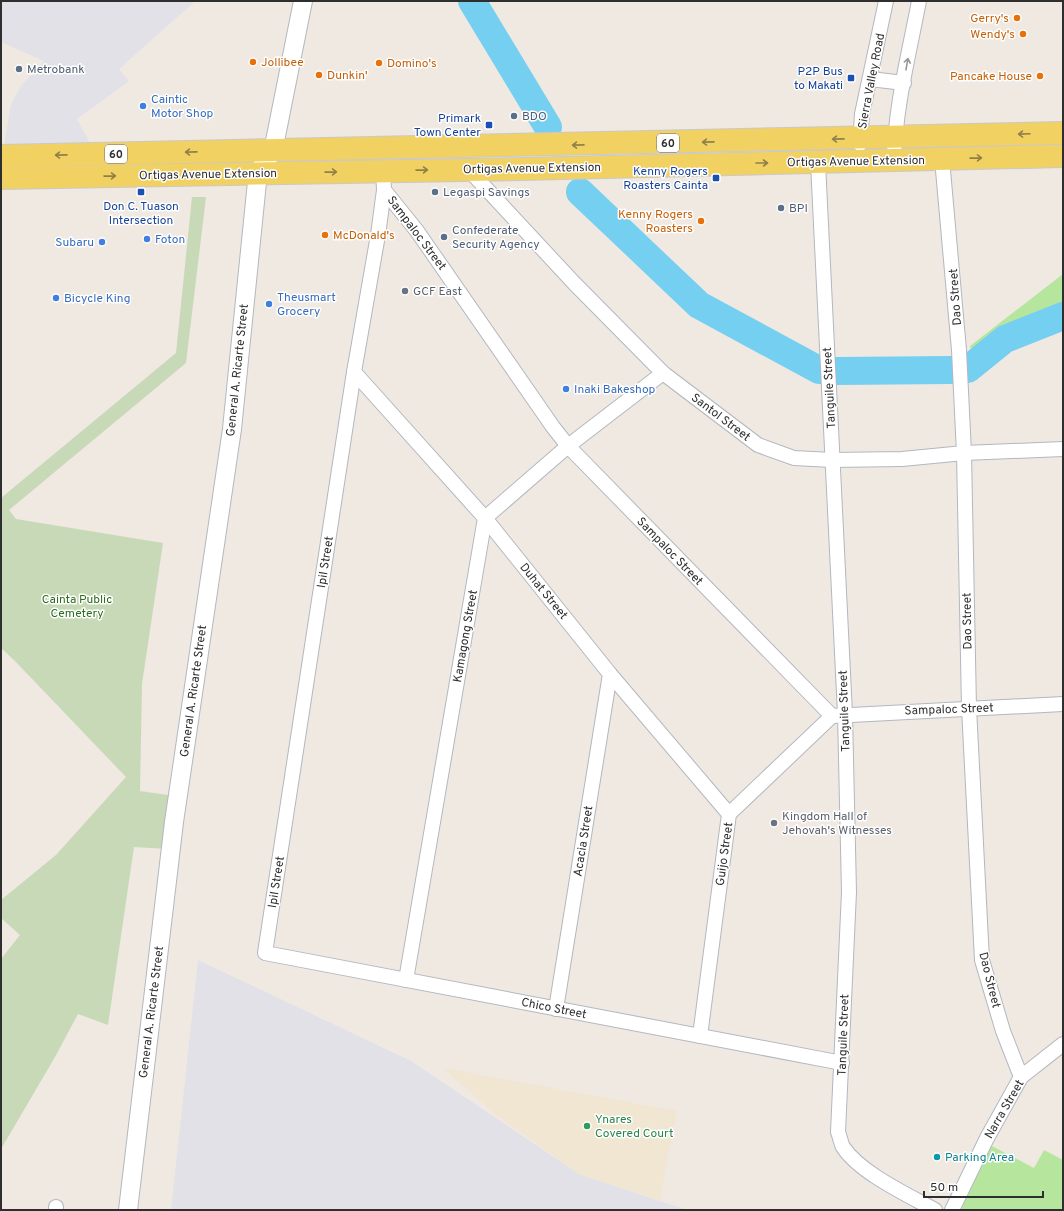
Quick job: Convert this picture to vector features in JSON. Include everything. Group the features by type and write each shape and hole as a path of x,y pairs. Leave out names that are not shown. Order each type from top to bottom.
{"main road":[{"name":"Ortigas Avenue Extension","path":"1,156 860,139 1063,133"},
{"name":"Ortigas Avenue Extension","path":"1,178 258,172 383,180 469,170 818,163 1063,156"}],"street":[{"path":"258,172 273,151 303,1"},
{"name":"Sierra Valley Road","path":"858,161 862,114 886,1"},
{"path":"894,161 895,138 918,1"},
{"path":"870,79 904,83"},
{"name":"Dao Street","path":"942,159 956,319 964,453 969,708 982,960 1003,1031 1021,1077"},
{"name":"Tanguile Street","path":"818,163 832,460 839,715 849,892 838,1132 843,1146 852,1158 883,1181 935,1210"},
{"name":"Santol Street","path":"469,170 574,283 663,373 758,445 794,458 832,460 902,459 964,453 1063,449"},
{"name":"General A. Ricarte Street","path":"128,1210 174,822 232,428 258,172"},
{"name":"Ipil Street","path":"265,953 354,372 378,235 383,180"},
{"name":"Sampaloc Street","path":"383,180 548,420 568,446 839,715 1063,704"},
{"name":"Duhat Street","path":"354,372 485,518 610,674 729,814"},
{"path":"485,518 568,446 663,373"},
{"name":"Kamagong Street","path":"406,980 485,518"},
{"name":"Acacia Street","path":"556,1008 610,674"},
{"name":"Guijo Street","path":"700,1036 729,814 839,715"},
{"name":"Chico Street","path":"265,953 842,1063"},
{"name":"Narra Street","path":"952,1210 987,1138 1021,1077 1063,1044"}],"shaded area":[{"path":"1,1 193,1 193,3 119,69 129,81 77,119 91,145 4,146 11,104 21,86 44,61 1,42"},
{"path":"198,960 411,1061 579,1174 687,1210 171,1210"},
{"path":"443,1068 677,1111 660,1200 579,1174 496,1115"}],"green space":[{"name":"Cainta Public Cemetery","path":"192,197 206,197 186,363 9,510 16,519 163,543 142,684 140,791 175,796 168,849 134,847 108,1025 78,1014 55,1057 1,1149 1,959 20,935 1,918 1,900 56,855 126,777 1,648 1,498 176,353"},
{"path":"1063,274 1063,312 1004,335 974,359 970,346"},
{"path":"988,1144 1034,1168 1044,1150 1063,1160 1063,1210 952,1210"}],"waterway":[{"path":"472,1 548,127"},
{"path":"580,192 699,305 819,370"},
{"path":"968,369 1005,339 1063,316"},
{"path":"837,371 951,370"}],"place":[{"name":"Gerry's","path":"1017,18"},
{"name":"Wendy's","path":"1023,34"},
{"name":"Jollibee","path":"253,62"},
{"name":"Domino's","path":"379,63"},
{"name":"Metrobank","path":"19,69"},
{"name":"Dunkin'","path":"319,75"},
{"name":"Pancake House","path":"1040,76"},
{"name":"P2P Bus to Makati","path":"851,78"},
{"name":"Caintic Motor Shop","path":"143,106"},
{"name":"BDO","path":"514,116"},
{"name":"Primark Town Center","path":"489,125"},
{"name":"Kenny Rogers Roasters Cainta","path":"716,178"},
{"name":"Don C. Tuason Intersection","path":"141,192"},
{"name":"Legaspi Savings","path":"435,192"},
{"name":"BPI","path":"781,208"},
{"name":"Kenny Rogers Roasters","path":"701,221"},
{"name":"McDonald's","path":"325,235"},
{"name":"Confederate Security Agency","path":"444,237"},
{"name":"Foton","path":"147,239"},
{"name":"Subaru","path":"102,242"},
{"name":"GCF East","path":"405,291"},
{"name":"Bicycle King","path":"56,298"},
{"name":"Theusmart Grocery","path":"269,304"},
{"name":"Inaki Bakeshop","path":"566,389"},
{"name":"Kingdom Hall of Jehovah's Witnesses","path":"774,823"},
{"name":"Ynares Covered Court","path":"587,1126"},
{"name":"Parking Area","path":"937,1157"}]}
